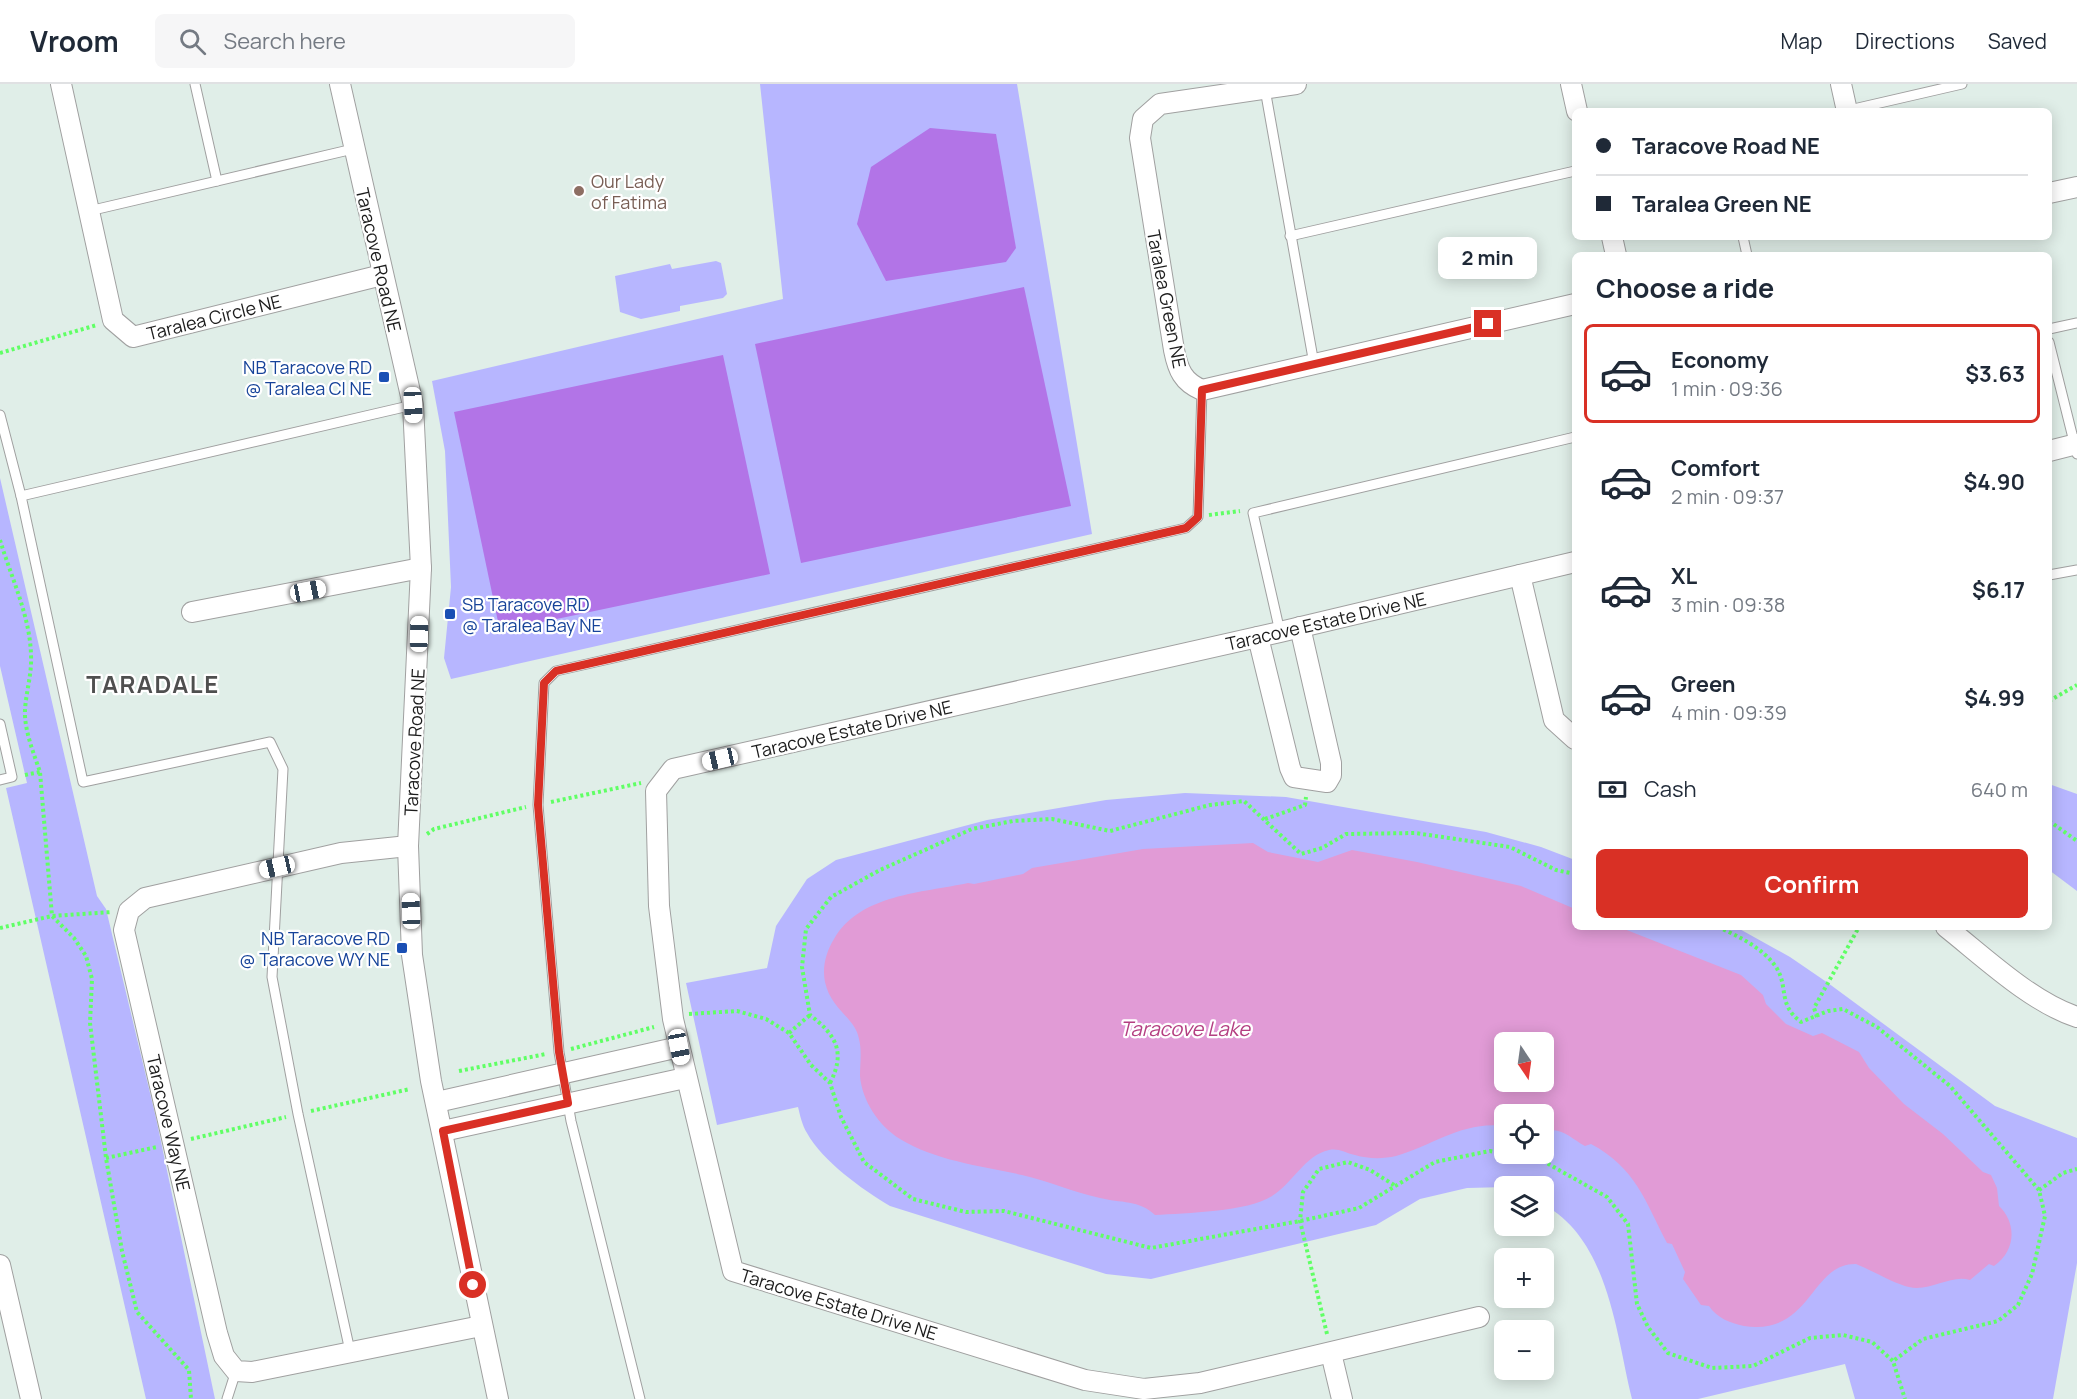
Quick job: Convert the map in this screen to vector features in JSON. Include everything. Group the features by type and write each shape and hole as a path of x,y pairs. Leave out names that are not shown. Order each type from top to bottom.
{"street":[{"path":"61,84 113,320"},
{"name":"Taracove Road NE","path":"340,84 413,405 421,568 408,846 412,955 423,1036 481,1326 498,1399"},
{"name":"Taralea Green NE","path":"1296,84 1160,104 1143,119 1140,138 1177,369 1191,386 1202,390 1572,305"},
{"path":"1571,84 1576,108"},
{"path":"1841,84 1846,108"},
{"path":"2052,192 2077,187"},
{"name":"Taralea Circle NE","path":"113,320 133,338 382,275"},
{"path":"2052,451 2076,448"},
{"name":"Taracove Estate Drive NE","path":"1331,1353 1200,1383 1144,1389 1085,1380 733,1271 692,1095 685,1078 665,965 656,791 673,769 1280,632 1572,563"},
{"path":"192,612 421,568"},
{"path":"1520,575 1554,720 1572,736"},
{"path":"1258,637 1294,777 1327,782 1331,775 1331,763 1300,627"},
{"path":"129,910 145,898 277,867 341,853 408,846"},
{"name":"Taracove Way NE","path":"129,910 124,930 217,1333 224,1356 236,1371"},
{"path":"1950,930 2010,978 2061,1012 2077,1017"},
{"path":"437,1102 679,1047"},
{"path":"443,1131 685,1078"},
{"path":"1,1272 30,1399"},
{"path":"1342,1399 1331,1353 1479,1317"},
{"path":"236,1371 252,1372 481,1326"}],"lane":[{"path":"195,84 217,181"},
{"path":"1860,108 1962,84"},
{"path":"1265,89 1314,363"},
{"path":"89,212 353,149"},
{"path":"1290,236 1572,172"},
{"path":"2052,328 2077,323"},
{"path":"2052,354 2076,448"},
{"path":"640,1399 568,1103 559,1052 538,805 544,683 556,671 1186,528 1198,517 1202,390"},
{"path":"21,496 413,405"},
{"path":"0,415 21,496 82,782 270,742 283,769 272,977 298,1114 350,1352"},
{"path":"1280,632 1253,513 1572,438"},
{"path":"2052,574 2077,570"},
{"path":"0,724 12,777 0,780"},
{"path":"227,1399 236,1371"}],"path":[{"path":"0,353 113,320"},
{"path":"1198,517 1239,511 1253,513"},
{"path":"0,540 26,621 32,655 30,692 25,711 40,772 44,843 52,916 74,938 86,956 92,979 90,1023 106,1158 122,1251 137,1311 189,1370 191,1399"},
{"path":"2052,699 2077,685"},
{"path":"1265,819 1305,805 1310,779"},
{"path":"830,1083 837,1068 838,1049 826,1027 810,1015 802,967 806,929 831,897 880,870 972,829 1013,821 1052,819 1110,831 1210,805 1245,801 1301,854 1322,848 1346,834 1415,833 1510,846 1556,870 1572,873"},
{"path":"2052,823 2077,841"},
{"path":"0,928 52,916 129,910"},
{"path":"1724,930 1746,940 1777,968 1787,1009 1802,1022 1828,1011 1843,1009 1877,1027 1950,1086 2039,1190 2045,1216 2032,1274 2018,1305 1998,1321 1923,1339 1893,1361"},
{"path":"1817,1017 1814,1008 1857,930"},
{"path":"689,1014 737,1011 766,1019 789,1033 811,1065 830,1083 841,1118 864,1162 913,1199 966,1212 1004,1211 1151,1248 1359,1208 1435,1161 1490,1151 1543,1161 1607,1197 1628,1224 1637,1304 1648,1327 1668,1353 1712,1368 1753,1366 1810,1338 1843,1335 1872,1342 1893,1361 1905,1399"},
{"path":"789,1033 810,1015"},
{"path":"106,1158 410,1089"},
{"path":"1331,1353 1300,1221 1303,1192 1319,1169 1348,1162 1370,1170 1394,1185"},
{"path":"2039,1190 2062,1173 2077,1169"}],"shaded area":[{"path":"760,84 1017,84 1092,534 451,679 444,658 451,587 445,451 432,381 783,299"},
{"path":"930,128 996,134 1016,248 1006,262 886,281 857,224 871,167"},
{"path":"716,261 721,263 727,294 723,298 680,306 680,311 641,319 620,312 615,276 670,264 672,269"},
{"path":"1024,287 1071,506 801,563 755,344"},
{"path":"723,355 770,574 500,631 454,412"},
{"path":"0,478 97,896 106,909 156,1118 215,1399 146,1399 6,788 27,783 0,666"},
{"path":"2052,785 2077,794 2077,891 2052,872"},
{"name":"Taracove Lake","path":"1185,793 1286,797 1486,832 1541,847 1572,859 1572,930 1741,930 1790,957 1828,983 1995,1106 2077,1138 2077,1263 2053,1399 1855,1399 1845,1364 1698,1399 1632,1399 1614,1318 1596,1265 1583,1241 1566,1221 1554,1212 1554,1176 1494,1176 1494,1187 1467,1188 1420,1199 1376,1225 1151,1279 1106,1274 890,1206 856,1183 823,1154 805,1130 798,1107 717,1125 686,983 767,968 776,926 807,879 836,860 987,820 1106,800"}],"water":[{"name":"Taracove Lake","path":"1253,843 1268,852 1318,862 1352,850 1417,862 1521,886 1572,908 1572,930 1627,930 1741,975 1763,995 1766,1004 1786,1024 1813,1036 1822,1033 1859,1052 1869,1068 1904,1104 1943,1134 1983,1172 1991,1175 1997,1188 1999,1206 2009,1220 2011,1228 2012,1237 2007,1253 1994,1266 1989,1264 1970,1280 1955,1279 1917,1288 1897,1283 1856,1264 1841,1267 1829,1275 1797,1311 1784,1320 1766,1326 1744,1326 1734,1323 1716,1314 1709,1306 1701,1305 1683,1279 1685,1272 1672,1244 1667,1243 1638,1187 1619,1164 1591,1144 1585,1146 1554,1130 1554,1104 1494,1104 1494,1125 1462,1130 1396,1156 1370,1158 1339,1150 1329,1150 1313,1158 1272,1196 1248,1205 1216,1211 1155,1215 1136,1204 1100,1198 1032,1177 929,1153 892,1134 868,1103 861,1085 857,1031 832,1000 825,982 824,965 827,954 845,924 876,904 912,893 1023,874 1032,868 1143,849"}],"place":[{"name":"Our Lady of Fatima","path":"579,191"},
{"name":"NB Taracove RD @ Taralea CI NE","path":"384,377"},
{"name":"SB Taracove RD @ Taralea Bay NE","path":"450,614"},
{"name":"NB Taracove RD @ Taracove WY NE","path":"402,948"}],"district":[{"name":"TARADALE","path":"153,683"}],"route":[{"path":"473,1285 443,1131 568,1103 559,1052 538,805 544,683 556,671 1186,528 1198,517 1202,390 1488,324"}]}
